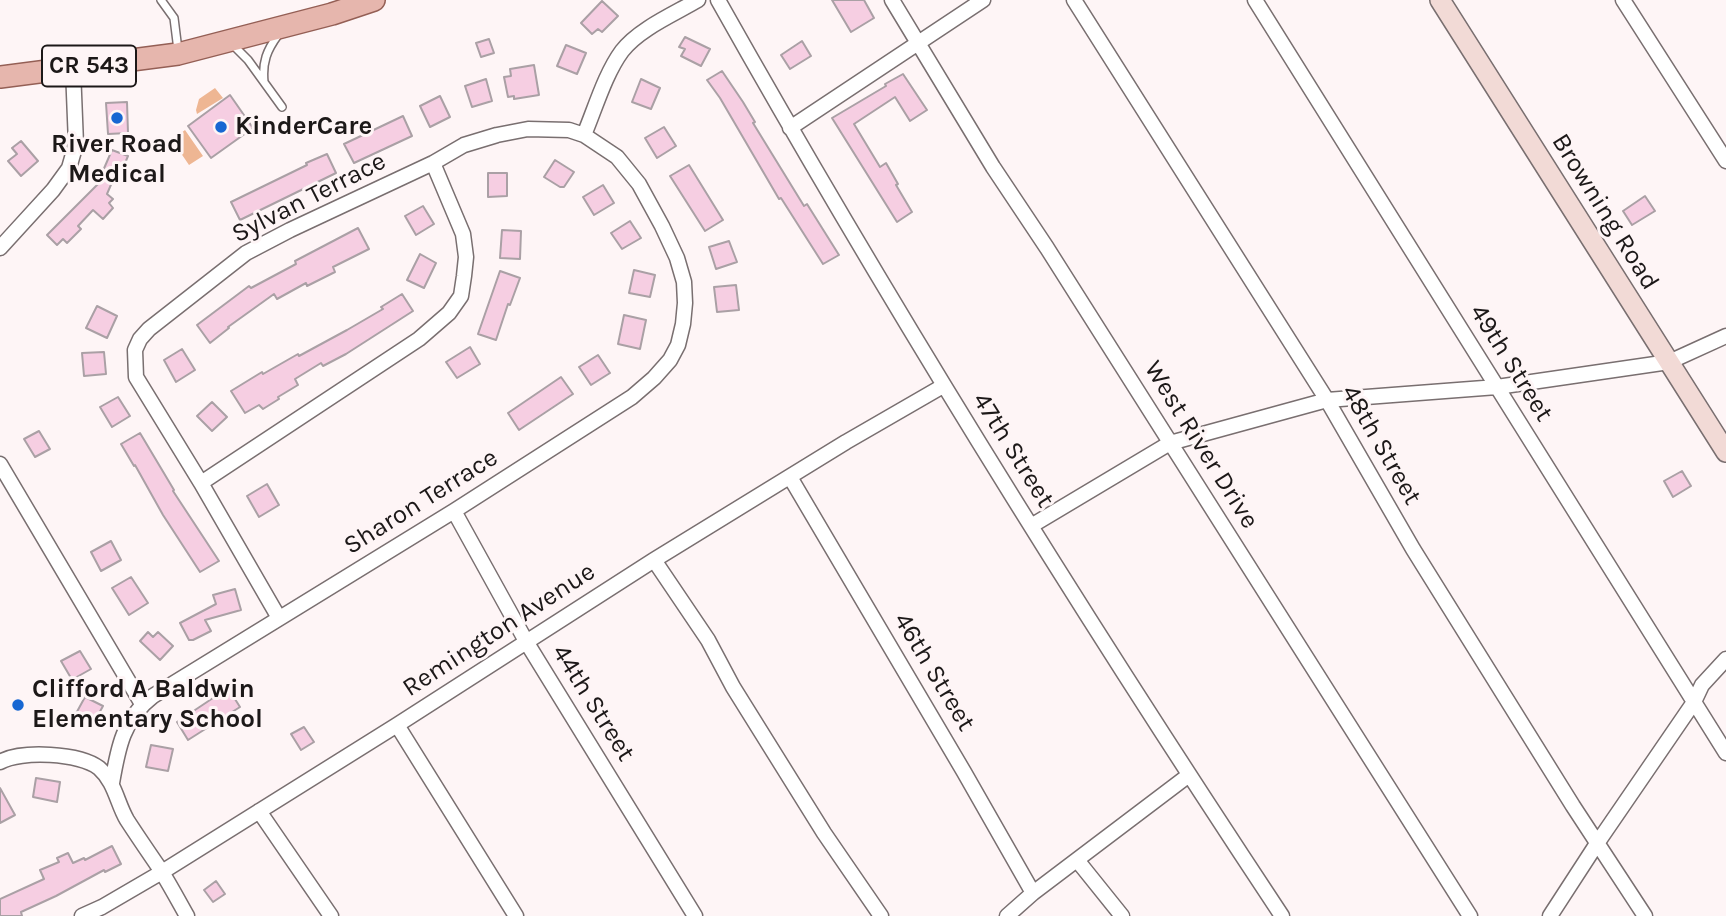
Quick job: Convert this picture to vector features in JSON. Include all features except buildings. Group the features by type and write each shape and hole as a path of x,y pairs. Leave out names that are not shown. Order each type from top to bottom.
{"main road":[{"name":"CR 543","path":"0,77 178,54 283,27 330,7 374,0"},
{"name":"Browning Road","path":"1440,0 1726,452"}],"street":[{"path":"584,135 621,52 646,31 698,0"},
{"name":"47th Street","path":"718,0 790,128 943,386 1189,775 1282,916"},
{"name":"West River Drive","path":"892,0 993,167 1470,916"},
{"path":"790,128 983,0"},
{"name":"48th Street","path":"1074,0 1327,400 1413,549 1645,916"},
{"name":"49th Street","path":"1255,0 1726,753"},
{"path":"1623,0 1726,160"},
{"path":"0,248 53,190 69,168 76,144 73,69"},
{"name":"Sylvan Terrace","path":"279,618 136,377 135,350 140,339 246,253 433,163 464,145 528,129 569,130 584,135"},
{"name":"Sharon Terrace","path":"112,783 119,745 142,704 454,512 632,397 670,360 678,345 685,303 684,282 677,258 639,184 617,157 584,135"},
{"path":"201,483 419,339 449,313 461,296 466,257 463,234 433,163"},
{"path":"1031,526 1170,443 1327,400 1497,387 1669,362 1726,336"},
{"name":"Remington Avenue","path":"82,916 162,872 654,560 943,386"},
{"path":"0,464 142,704"},
{"name":"46th Street","path":"790,477 1033,893"},
{"name":"44th Street","path":"454,512 527,643 695,916"},
{"path":"654,560 708,640 733,688 824,833 881,916"},
{"path":"1550,916 1694,702 1702,685 1726,659"},
{"path":"397,725 516,916"},
{"path":"0,762 30,754 73,757 98,767 112,783 126,817 187,916"},
{"path":"1007,916 1033,893 1189,775"},
{"path":"259,811 331,916"},
{"path":"1077,860 1122,916"}],"lane":[{"path":"162,0 174,18 178,54"},
{"path":"264,82 267,50 283,27"},
{"path":"229,41 248,60 282,107"}],"shaded area":[{"path":"215,88 223,98 197,114 199,99"},
{"path":"185,130 203,156 189,165 172,140"}],"place":[{"name":"River Road Medical","path":"117,118"},
{"name":"KinderCare","path":"221,127"},
{"name":"Clifford A Baldwin Elementary School","path":"18,705"}]}
